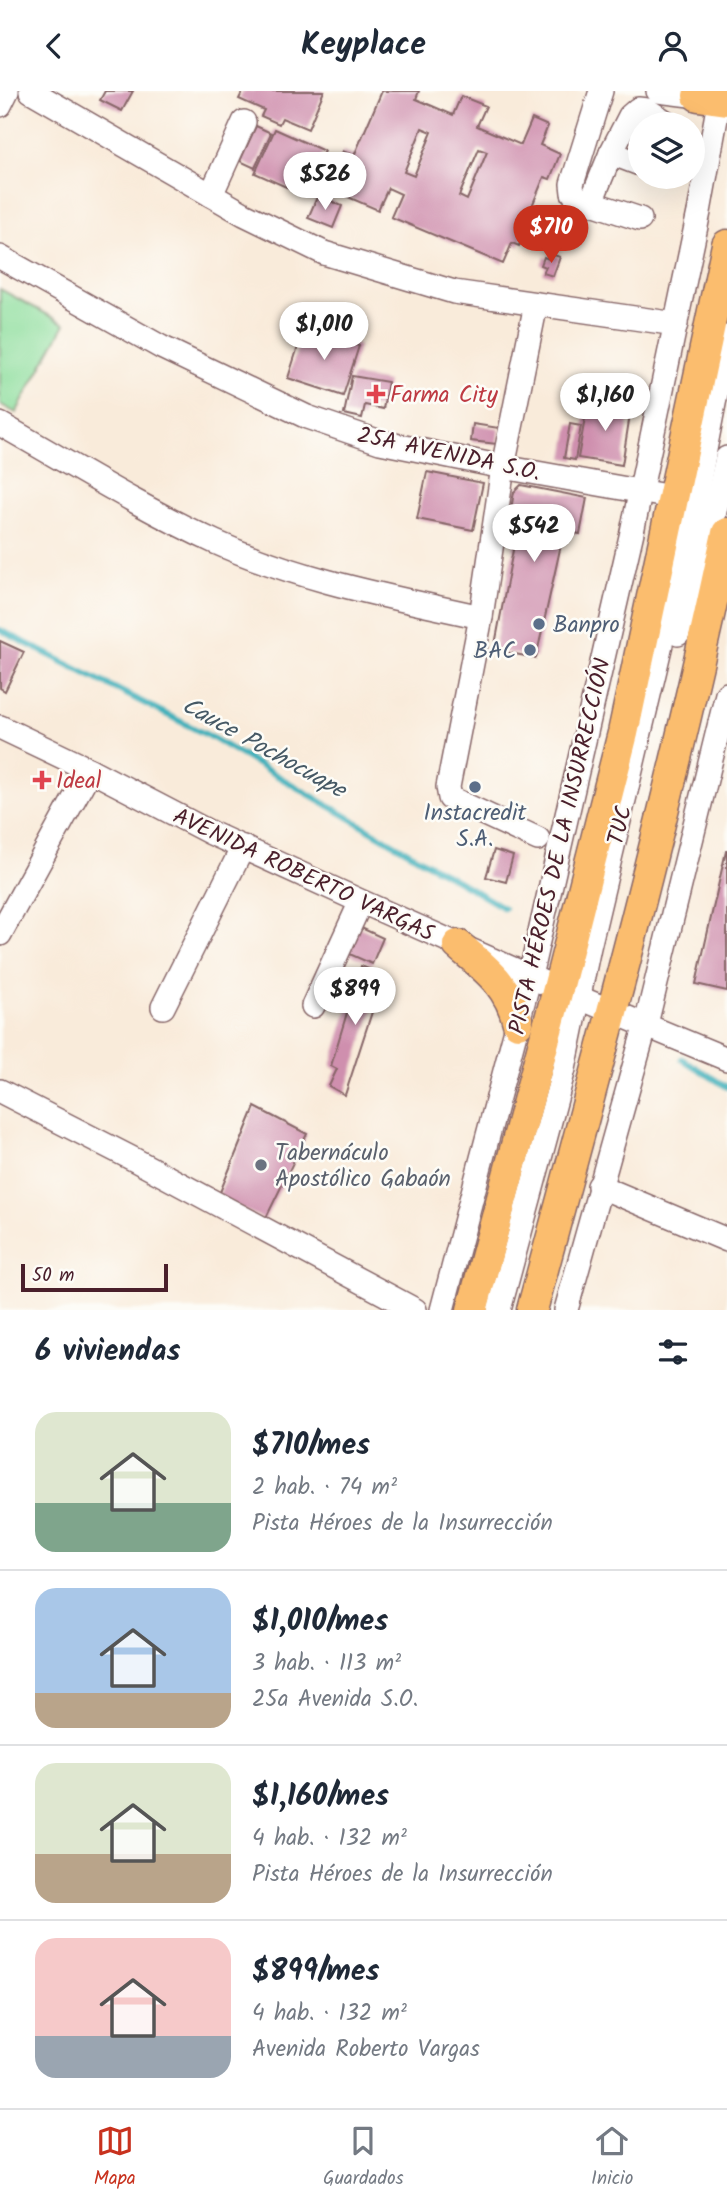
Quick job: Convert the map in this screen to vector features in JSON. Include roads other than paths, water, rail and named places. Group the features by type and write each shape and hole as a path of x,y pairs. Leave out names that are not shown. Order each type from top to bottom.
{"main road":[{"name":"PISTA HÉROES DE LA INSURRECCIÓN","path":"532,1310 585,1000 623,733 703,502 727,245"},
{"name":"PISTA HÉROES DE LA INSURRECCIÓN","path":"472,1310 585,1000 693,690 727,533"},
{"path":"458,945 500,983 513,1004 518,1023"}],"street":[{"path":"0,105 7,91"},
{"path":"31,91 244,214 324,253 454,292 676,324"},
{"path":"601,91 572,184 573,193 580,199 640,219"},
{"path":"658,91 716,96"},
{"name":"PISTA HÉROES DE LA INSURRECCIÓN","path":"442,1310 530,976 641,491 676,324 716,96"},
{"path":"591,202 628,118"},
{"path":"211,195 244,122"},
{"path":"611,153 628,159"},
{"name":"25A AVENIDA S.O.","path":"0,257 161,347 307,417 380,442 503,467 703,502"},
{"path":"536,305 503,467 481,617 448,787 450,798 538,839"},
{"name":"TUC","path":"499,1310 585,1000 675,643 708,542 703,502 727,337"},
{"path":"0,424 217,543 333,585 481,617"},
{"name":"TUC","path":"703,502 727,458"},
{"path":"566,1310 646,1024 727,694"},
{"name":"AVENIDA ROBERTO VARGAS","path":"0,727 243,847 458,945 727,1059"},
{"path":"0,934 90,770"},
{"path":"163,1007 243,847"},
{"path":"313,1006 358,908"},
{"name":"TUC","path":"511,1310 576,1069 585,1000"},
{"path":"0,1091 415,1310"},
{"path":"599,1185 727,1240"}],"waterway":[{"name":"Cauce Pochocuape","path":"0,630 209,736 504,908"},
{"name":"Cauce Pochocuape","path":"682,1059 727,1087"}],"place":[{"name":"Farma City","path":"376,394"},
{"name":"Banpro","path":"539,624"},
{"name":"BAC","path":"530,650"},
{"name":"Ideal","path":"42,780"},
{"name":"Instacredit S.A.","path":"475,787"},
{"name":"Tabernáculo Apostólico Gabaón","path":"261,1165"}]}
